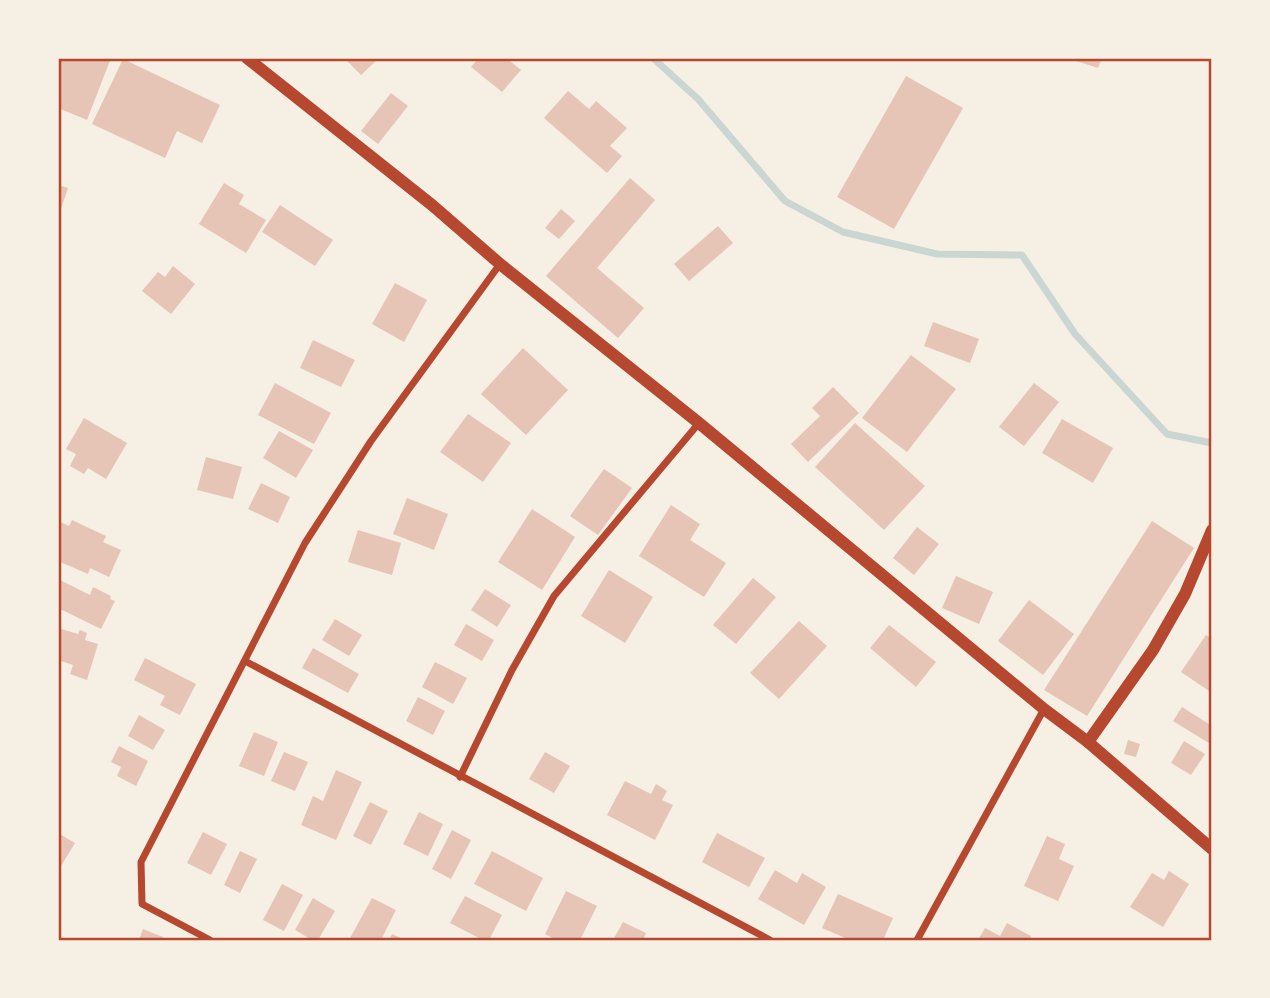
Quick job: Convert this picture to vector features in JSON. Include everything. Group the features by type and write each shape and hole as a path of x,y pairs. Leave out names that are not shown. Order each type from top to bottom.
{"street":[{"path":"247,58 432,205 500,264 699,424 1044,709 1088,742 1212,849"},
{"path":"210,940 142,904 141,862 312,532 371,440 500,264"},
{"path":"460,778 512,670 554,596 699,424"},
{"path":"1088,742 1153,650 1185,594 1212,530"},
{"path":"245,661 460,778 770,940"},
{"path":"917,940 1044,709"}],"building":[{"path":"58,58 111,58 87,120 58,108"},
{"path":"344,58 379,58 361,75"},
{"path":"479,58 506,58 521,70 502,92 471,67"},
{"path":"1067,58 1102,58 1098,68"},
{"path":"123,59 220,105 202,143 177,131 165,158 92,124"},
{"path":"906,76 963,108 894,229 837,197"},
{"path":"568,91 589,109 596,101 627,128 610,146 622,156 607,173 544,118"},
{"path":"391,93 408,106 378,144 361,131"},
{"path":"630,178 655,200 597,268 644,308 618,338 546,276"},
{"path":"224,183 244,195 239,204 266,220 246,253 199,224"},
{"path":"58,185 68,188 58,218"},
{"path":"280,205 333,240 315,266 262,232"},
{"path":"561,209 575,221 559,239 545,228"},
{"path":"718,226 733,243 689,281 674,264"},
{"path":"173,266 195,284 171,314 142,291 158,272 165,277"},
{"path":"395,283 427,300 404,342 372,324"},
{"path":"933,322 979,339 970,363 924,346"},
{"path":"313,340 355,360 341,387 300,368"},
{"path":"523,348 568,390 526,435 481,394"},
{"path":"911,355 956,389 907,452 862,418"},
{"path":"275,383 331,413 314,444 258,415"},
{"path":"1034,383 1059,402 1024,446 999,427"},
{"path":"833,387 859,413 808,462 791,444 820,416 812,408"},
{"path":"468,414 511,443 483,482 440,452"},
{"path":"84,418 127,443 106,479 88,468 84,474 70,466 76,454 66,449"},
{"path":"1062,419 1113,448 1093,483 1042,453"},
{"path":"855,423 925,486 884,530 815,467"},
{"path":"279,431 313,450 296,478 263,458"},
{"path":"206,457 242,467 233,499 197,490"},
{"path":"604,469 632,488 598,535 570,516"},
{"path":"261,483 290,497 278,523 248,509"},
{"path":"407,498 448,514 434,550 393,534"},
{"path":"671,505 700,524 690,540 726,563 704,597 639,556"},
{"path":"532,509 575,537 542,590 498,562"},
{"path":"72,520 106,536 103,542 121,550 109,577 90,568 88,574 58,561 58,521 69,526"},
{"path":"1152,521 1194,548 1087,716 1044,690"},
{"path":"917,527 939,544 914,575 893,558"},
{"path":"358,530 401,543 392,575 348,562"},
{"path":"609,570 653,597 625,643 581,616"},
{"path":"956,576 993,592 979,624 942,608"},
{"path":"753,578 776,597 736,644 713,625"},
{"path":"58,579 90,595 93,587 111,596 110,599 115,601 101,629 58,608"},
{"path":"485,589 511,605 497,627 471,610"},
{"path":"1029,600 1074,634 1043,675 998,641"},
{"path":"335,619 362,635 349,656 322,640"},
{"path":"799,621 827,646 779,699 750,673"},
{"path":"466,624 494,640 482,661 454,645"},
{"path":"889,625 936,662 916,687 870,648"},
{"path":"58,628 78,634 80,630 87,633 85,640 98,644 87,680 70,674 73,665 58,660"},
{"path":"1206,635 1212,639 1212,693 1181,672"},
{"path":"313,648 359,674 348,693 302,668"},
{"path":"145,658 196,684 180,715 160,705 165,696 134,680"},
{"path":"435,662 467,678 453,704 422,687"},
{"path":"418,697 445,711 433,735 406,721"},
{"path":"1182,707 1212,726 1212,745 1173,721"},
{"path":"139,715 165,730 153,750 128,736"},
{"path":"254,732 278,742 264,776 239,766"},
{"path":"1128,740 1140,744 1136,757 1124,754"},
{"path":"1184,741 1205,754 1191,775 1171,763"},
{"path":"119,746 148,761 136,786 117,776 121,767 111,762"},
{"path":"284,752 308,762 295,791 271,781"},
{"path":"545,752 570,766 554,793 529,779"},
{"path":"336,770 362,782 336,840 301,825 313,796 323,801"},
{"path":"625,781 651,794 656,784 667,791 662,800 673,805 655,840 607,815"},
{"path":"370,802 388,811 371,845 353,836"},
{"path":"419,812 443,824 428,856 403,844"},
{"path":"452,830 471,840 451,879 432,869"},
{"path":"203,832 227,844 211,875 187,863"},
{"path":"58,833 75,843 61,866 58,865"},
{"path":"717,833 765,858 749,887 702,862"},
{"path":"1047,836 1065,844 1059,859 1074,866 1058,901 1024,886"},
{"path":"240,851 257,859 240,893 224,885"},
{"path":"492,851 543,878 526,911 474,884"},
{"path":"775,870 797,883 802,873 826,887 804,925 758,899"},
{"path":"1169,871 1189,884 1163,927 1130,907 1152,873 1164,880"},
{"path":"282,884 303,895 284,931 263,920"},
{"path":"566,891 597,906 580,940 556,940 545,934"},
{"path":"838,894 893,918 883,940 850,940 822,928"},
{"path":"465,896 502,915 489,940 483,940 450,923"},
{"path":"313,898 335,911 318,940 312,940 295,930"},
{"path":"372,898 396,910 381,940 349,940"},
{"path":"623,922 646,933 643,940 613,940"},
{"path":"1007,923 1031,936 1029,940 978,940 985,928 1000,936"},
{"path":"143,929 163,937 162,940 139,940"},
{"path":"392,934 405,940 389,940"}],"waterway":[{"path":"653,58 698,99 785,201 843,232 937,254 1022,255 1075,334 1167,434 1212,443"}]}
